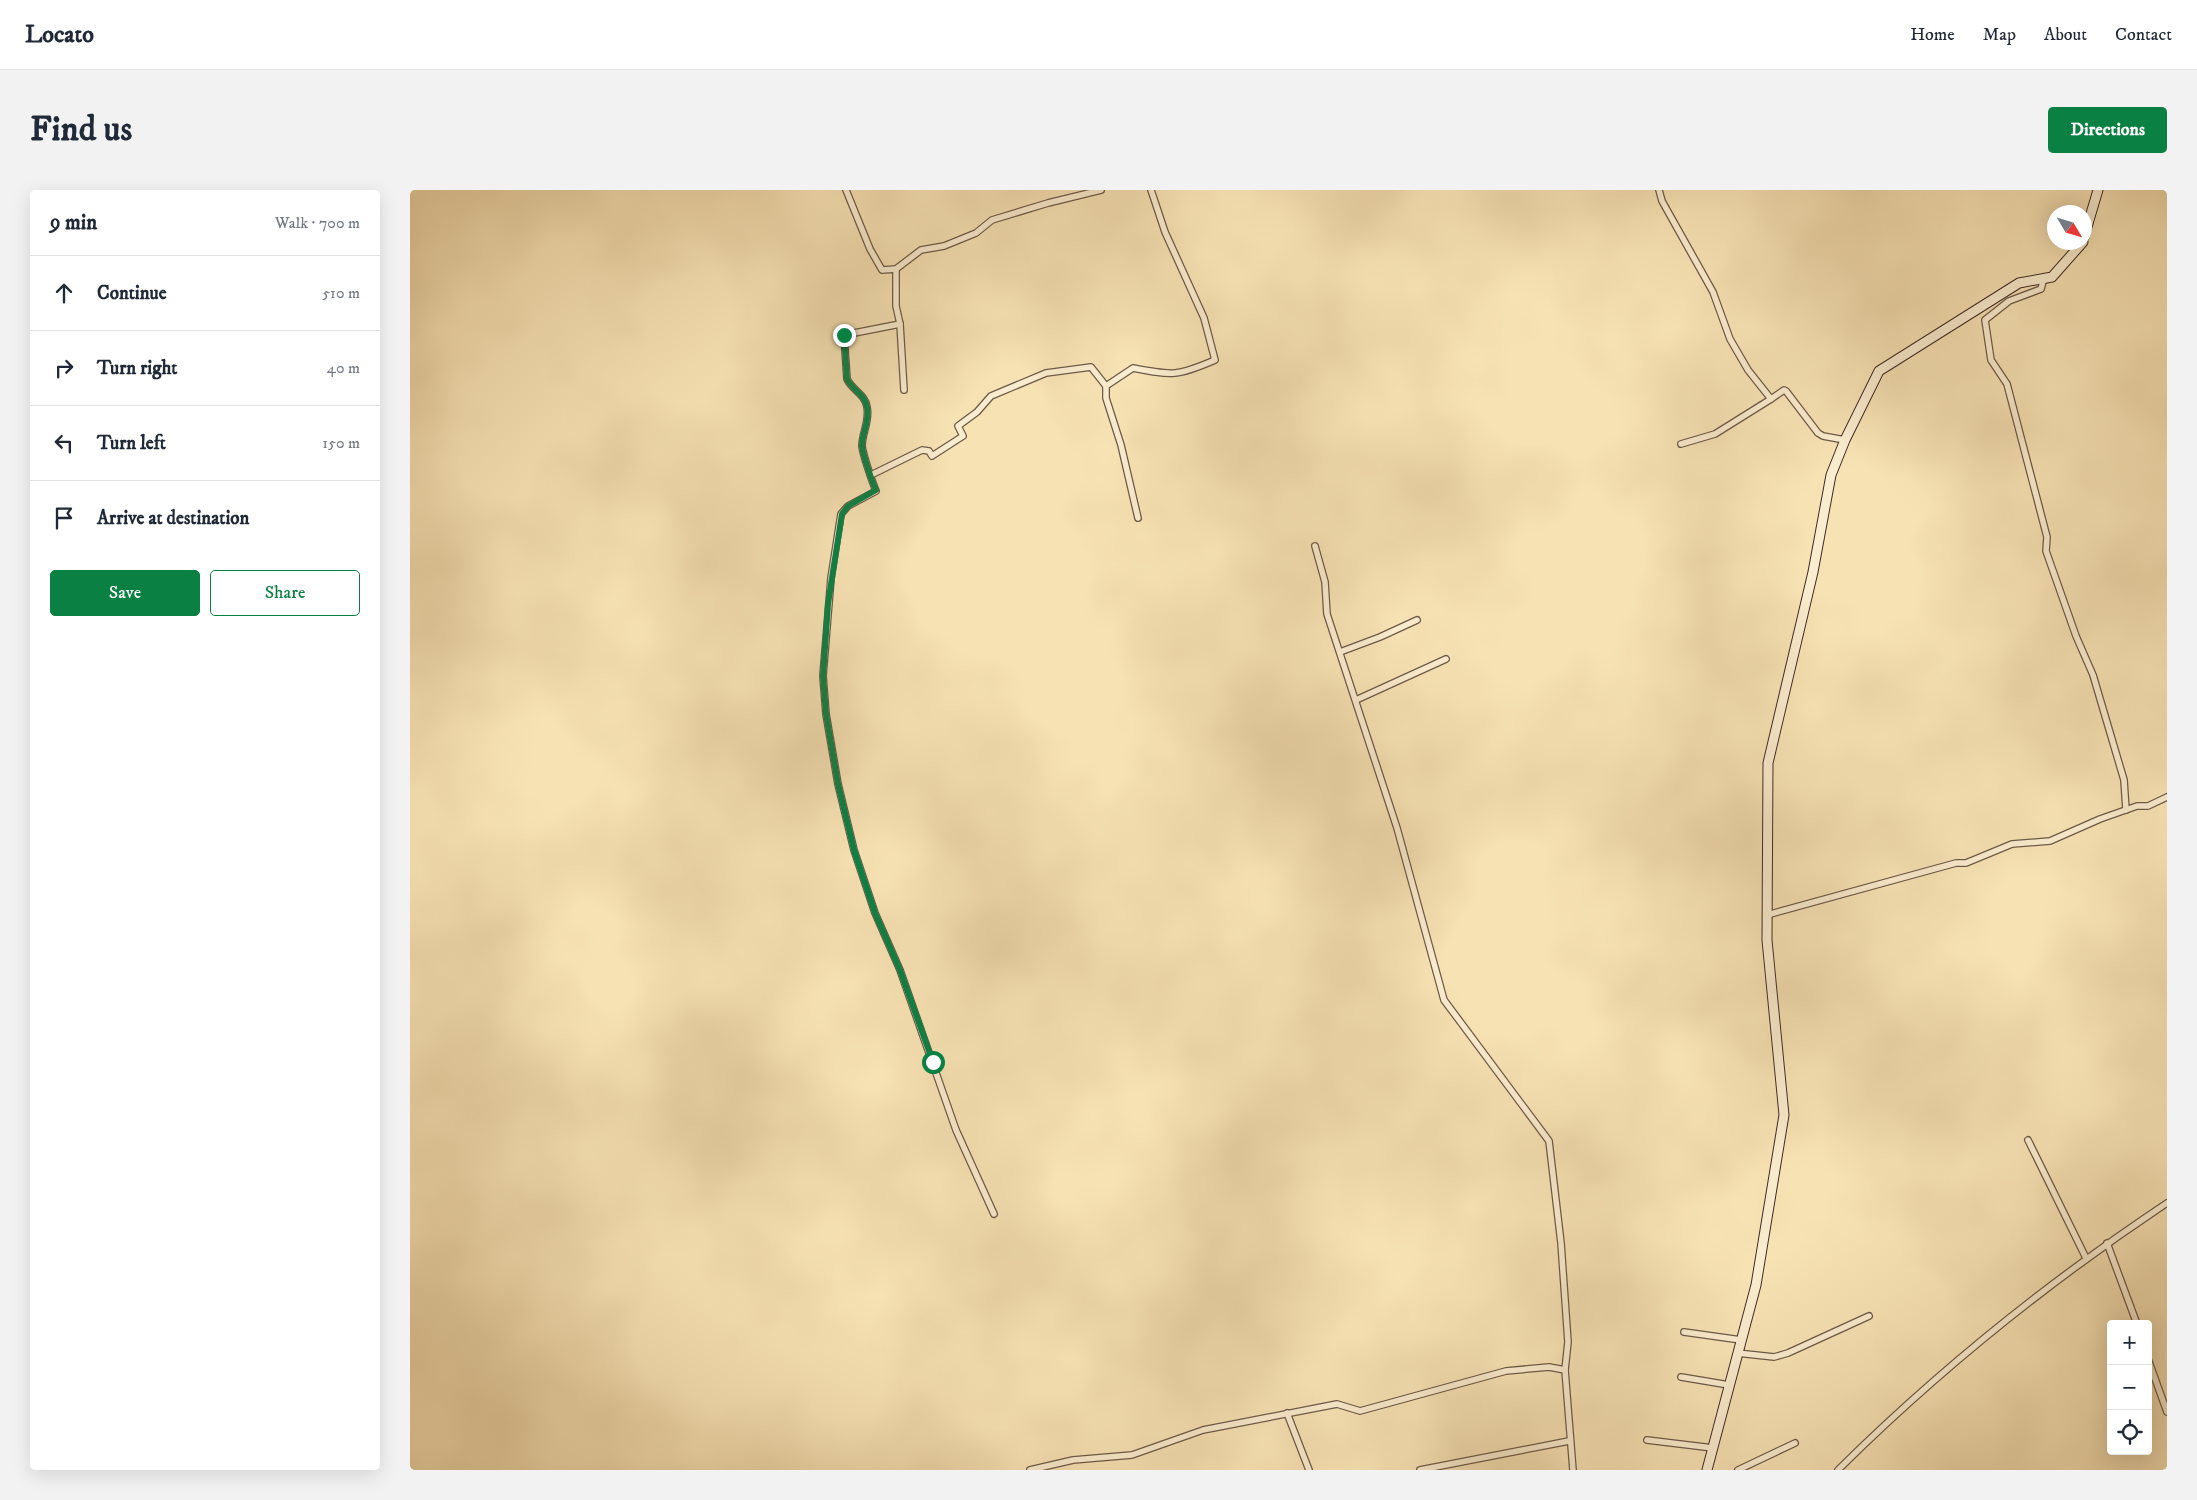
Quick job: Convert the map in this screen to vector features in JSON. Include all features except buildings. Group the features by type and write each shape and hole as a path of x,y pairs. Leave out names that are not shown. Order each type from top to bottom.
{"street":[{"path":"846,190 870,249 882,270 896,269 921,250 944,246 976,233 992,220 1100,190"},
{"path":"1106,386 1133,368 1164,375 1184,373 1216,360 1204,318 1165,232 1151,190"},
{"path":"1659,190 1662,201 1713,292 1730,339 1748,370 1771,399"},
{"path":"2092,210 2098,190"},
{"path":"1707,1470 1756,1285 1784,1115 1767,940 1768,763 1813,572 1831,475 1845,440 1879,371 2019,283 2052,277 2076,250"},
{"path":"896,269 896,306 900,324 904,390"},
{"path":"2044,278 2041,289 2009,301 1985,320 1991,360 2007,384 2047,537 2046,551 2076,636 2094,675 2124,780 2126,810"},
{"path":"900,324 844,335 847,379 862,396 868,408 868,424 862,445 876,490 848,506 842,514 828,604 823,676 826,714 838,784 854,850 875,913 900,970 956,1130 994,1214"},
{"path":"871,475 922,450 929,451 932,456 963,436 958,426 977,412 991,396 1046,373 1091,367 1106,386 1106,398 1121,445 1138,518"},
{"path":"1681,444 1715,434 1784,390 1786,390 1818,433 1845,440"},
{"path":"1315,546 1325,582 1327,614 1397,828 1444,1000 1549,1141 1561,1243 1568,1342 1565,1370 1569,1441 1573,1470"},
{"path":"1340,652 1417,620"},
{"path":"1356,700 1446,659"},
{"path":"1767,915 1956,863 1966,863 2012,844 2050,841 2136,806 2148,806 2167,797"},
{"path":"2028,1140 2086,1258"},
{"path":"1838,1470 1902,1409 1983,1340 2086,1258 2167,1204"},
{"path":"2107,1243 2135,1320"},
{"path":"1737,1353 1774,1356 1788,1353 1870,1316"},
{"path":"1684,1332 1741,1340"},
{"path":"2150,1365 2167,1412"},
{"path":"1030,1470 1073,1460 1132,1455 1203,1430 1337,1404 1360,1411 1506,1371 1549,1367 1565,1370"},
{"path":"1681,1377 1729,1384"},
{"path":"1287,1413 1309,1470"},
{"path":"1647,1440 1712,1448"},
{"path":"1420,1470 1569,1441"},
{"path":"1738,1470 1795,1443"}],"route":[{"path":"844,335 847,379 849,384 859,392 868,408 868,424 862,445 876,490 848,506 842,514 828,604 823,676 826,714 838,784 854,850 875,913 900,970 933,1062"}]}
